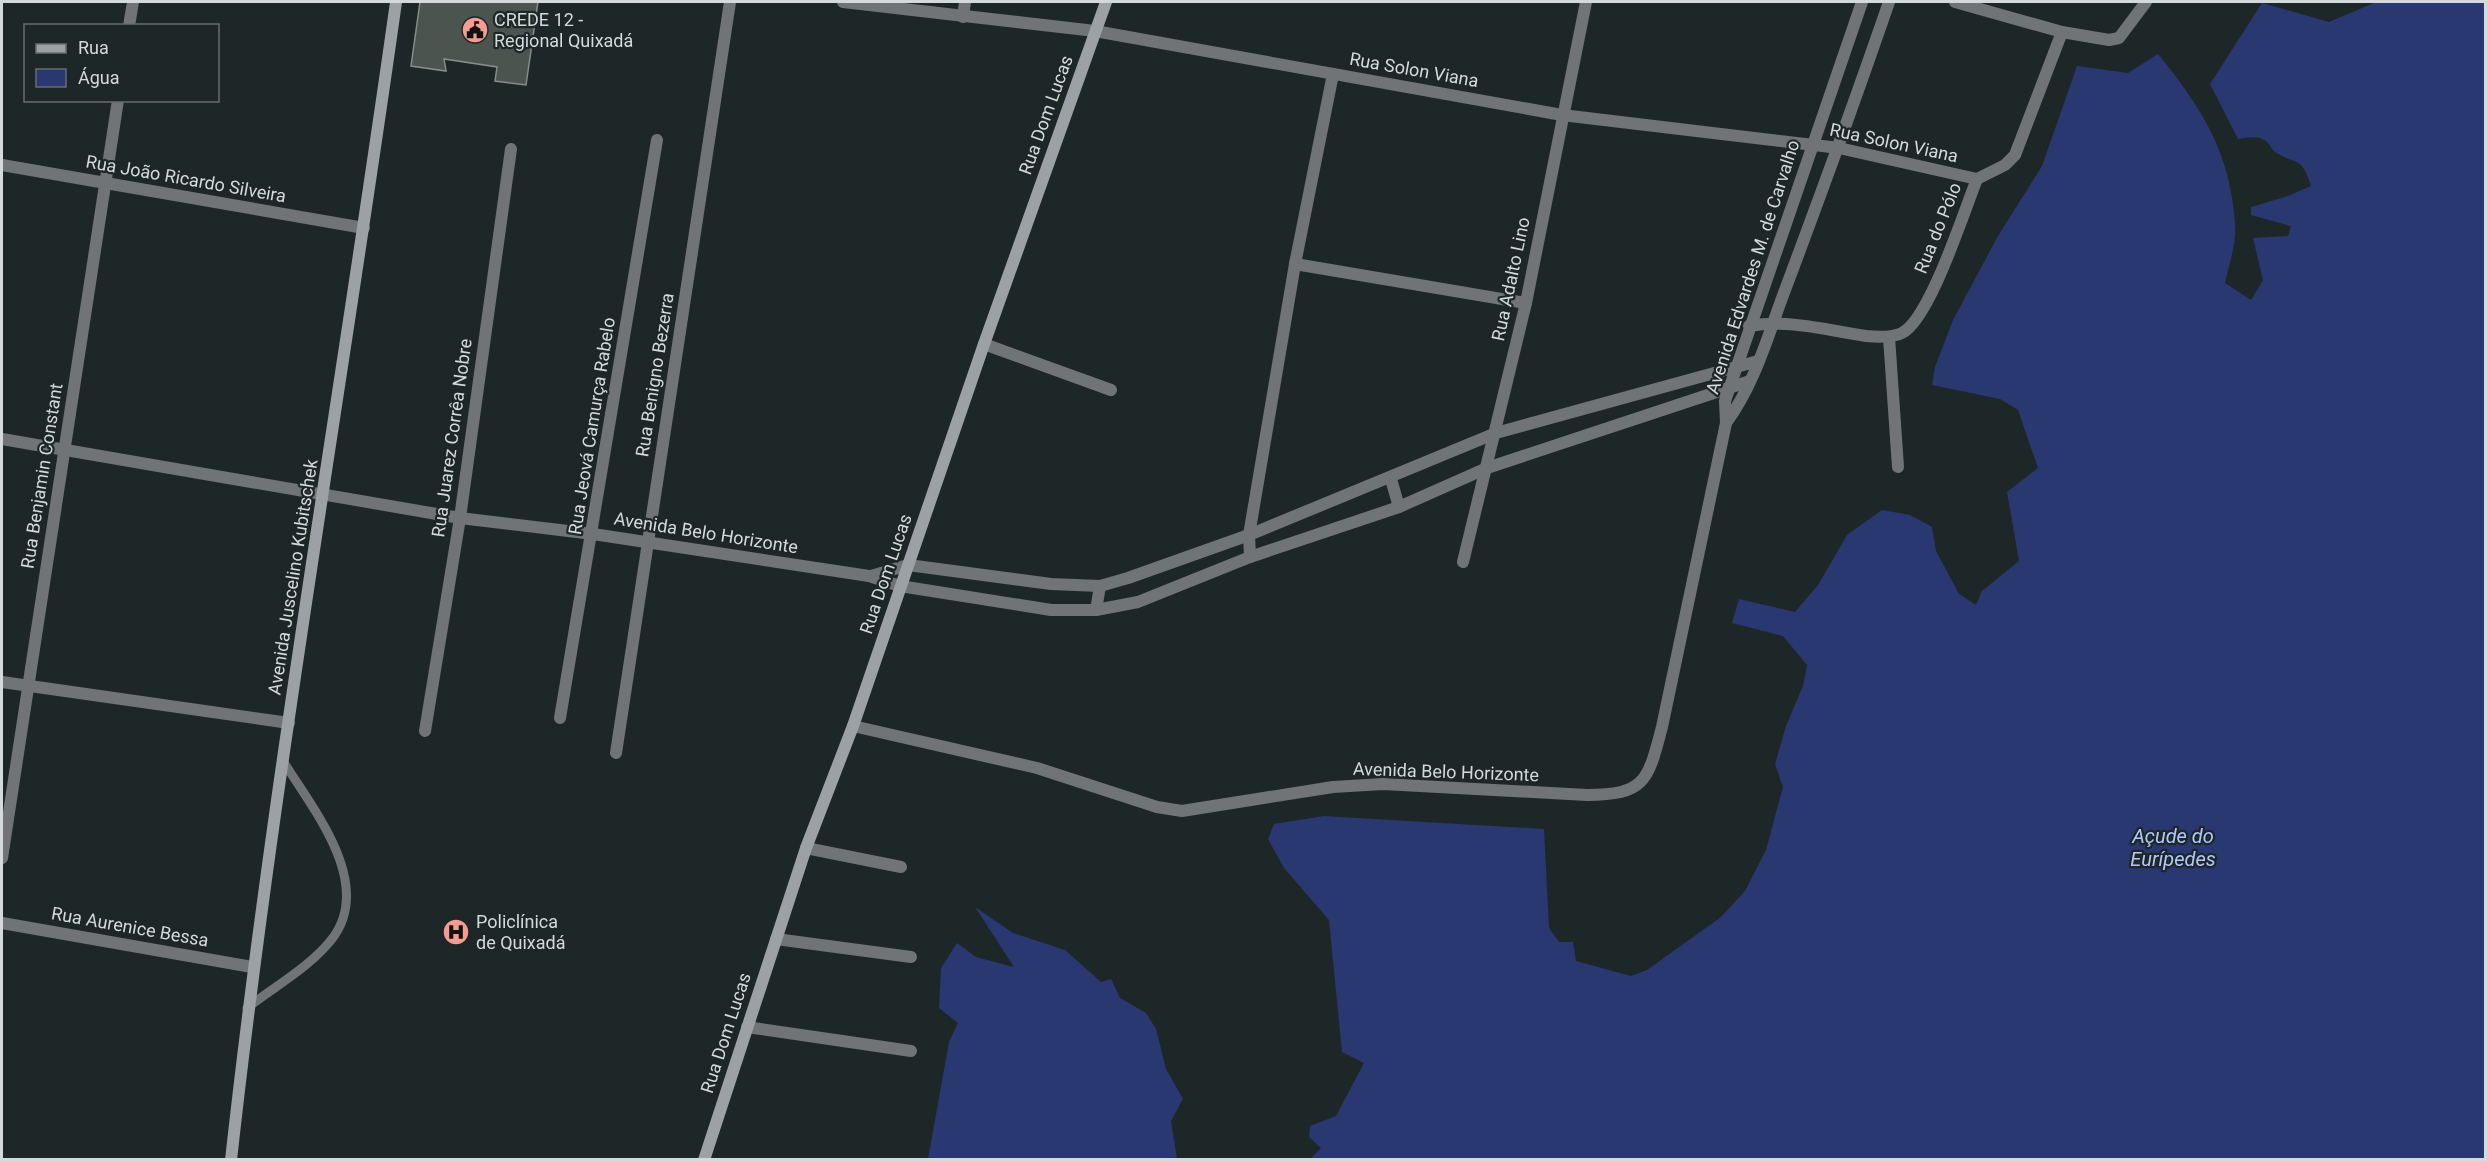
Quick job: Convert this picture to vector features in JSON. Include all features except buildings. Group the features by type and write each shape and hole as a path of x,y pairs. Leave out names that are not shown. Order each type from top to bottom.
{"street":[{"path":"129,24 133,2"},
{"name":"Avenida Juscelino Kubitschek","path":"231,1160 252,967 396,2"},
{"name":"Rua Benigno Bezerra","path":"616,753 730,2"},
{"name":"Rua Solon Viana","path":"843,2 1095,31 1562,115 1839,148 1977,179"},
{"path":"963,17 965,2"},
{"name":"Rua Dom Lucas","path":"704,1160 806,848 853,726 984,344 1106,2"},
{"name":"Rua Adalto Lino","path":"1463,562 1488,468 1526,303 1586,2"},
{"name":"Avenida Edvardes M. de Carvalho","path":"1726,423 1725,401 1736,365 1862,2"},
{"name":"Avenida Edvardes M. de Carvalho","path":"1726,423 1738,406 1758,361 1839,148 1888,2"},
{"path":"1955,2 2062,32 2109,40 2119,38 2146,2"},
{"name":"Rua do Pólo","path":"1889,337 1902,333 1922,312 1977,179 2005,165 2015,155 2030,122 2062,32"},
{"path":"1250,557 1249,535 1294,264 1333,74"},
{"name":"Rua Benjamin Constant","path":"2,858 118,102"},
{"name":"Rua Jeová Camurça Rabelo","path":"560,718 593,534 657,140"},
{"name":"Rua Juarez Corrêa Nobre","path":"425,730 460,518 512,149"},
{"name":"Rua João Ricardo Silveira","path":"2,165 364,228"},
{"path":"1294,264 1526,303"},
{"path":"1749,326 1773,322 1889,337 1898,467"},
{"path":"984,344 1111,390"},
{"name":"Avenida Belo Horizonte","path":"869,576 908,565 1051,584 1100,586 1249,535 1391,479 1496,433 1736,365 1758,361"},
{"name":"Avenida Belo Horizonte","path":"324,494 460,518 593,534 869,576 900,586 1051,610 1096,610 1138,602 1250,557 1399,507 1488,468 1750,381"},
{"name":"Avenida Belo Horizonte","path":"853,726 1037,768 1156,807 1182,811 1333,788 1383,784 1618,795 1634,787 1652,765 1726,423"},
{"path":"2,439 324,494"},
{"path":"1391,479 1399,507"},
{"path":"1096,610 1100,586"},
{"path":"2,682 289,723"},
{"path":"806,848 901,867"},
{"name":"Rua Aurenice Bessa","path":"2,923 252,967"},
{"path":"776,939 911,957"},
{"path":"747,1027 911,1051"}],"lane":[{"path":"248,1008 315,957 333,938 345,910 347,879 333,842 283,761"}],"water":[{"name":"Açude do Eurípedes","path":"2376,2 2485,2 2485,1159 1310,1159 1321,1148 1309,1137 1310,1126 1336,1116 1364,1063 1342,1052 1329,920 1284,868 1268,839 1274,824 1324,816 1544,829 1549,928 1559,942 1573,942 1576,961 1631,976 1647,970 1721,917 1745,891 1766,850 1783,787 1775,764 1786,726 1803,686 1807,665 1783,636 1732,623 1739,599 1795,612 1818,585 1847,535 1882,510 1910,515 1932,527 1936,551 1959,594 1976,605 1982,591 2019,561 2007,492 2038,468 2018,410 2000,399 1932,385 1935,367 1953,320 1998,236 2042,166 2077,66 2128,73 2158,54 2174,74 2211,132 2227,174 2235,230 2225,283 2251,300 2263,280 2253,238 2288,236 2291,226 2251,215 2251,207 2288,196 2311,186 2301,165 2275,152 2263,139 2256,137 2238,139 2210,84 2262,3 2329,22"},
{"path":"975,907 1013,933 1065,950 1101,982 1111,979 1120,998 1146,1013 1156,1029 1166,1069 1183,1099 1171,1121 1177,1159 928,1159 949,1042 958,1023 939,1008 941,968 957,943 976,957 1014,967"}],"place":[{"name":"CREDE 12 - Regional Quixadá","path":"475,30"},
{"name":"Policlínica de Quixadá","path":"456,932"}]}
